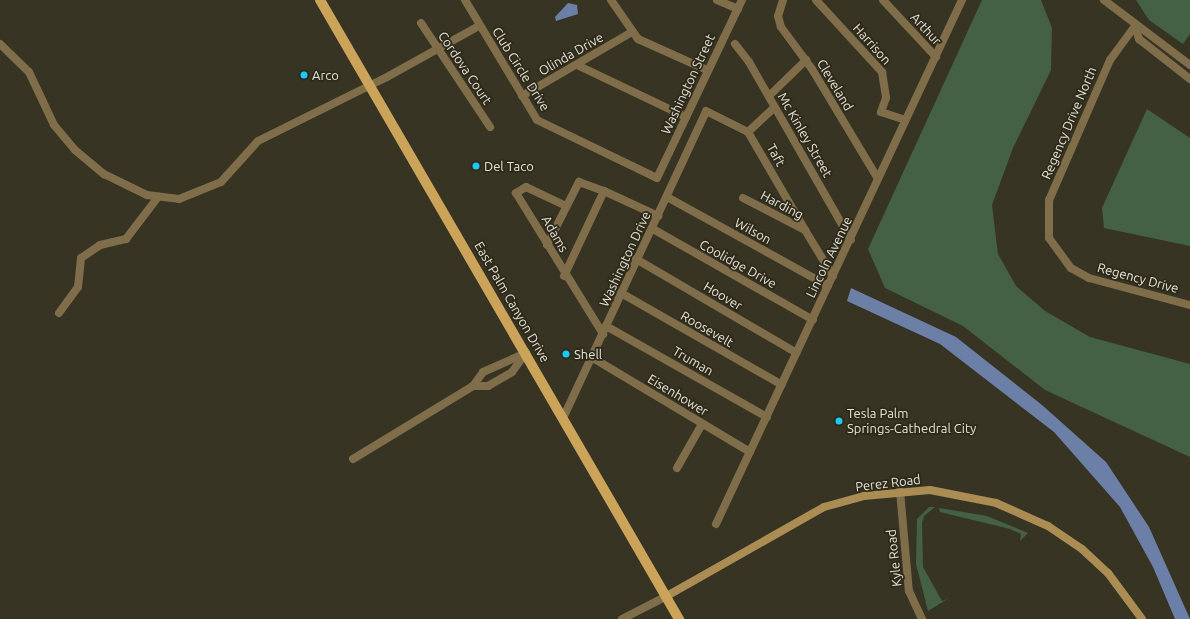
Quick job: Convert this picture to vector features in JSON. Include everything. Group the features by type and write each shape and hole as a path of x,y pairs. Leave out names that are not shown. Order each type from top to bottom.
{"main road":[{"name":"East Palm Canyon Drive","path":"320,0 564,416 665,597 679,619"},
{"name":"Perez Road","path":"665,597 824,507 900,492 966,494 1048,526 1082,549 1108,573 1142,619"}],"street":[{"name":"Club Circle Drive","path":"465,0 479,26 537,120 657,178"},
{"path":"611,0 638,39 708,70"},
{"path":"717,0 738,9"},
{"name":"Washington Street","path":"657,178 742,0"},
{"name":"Harrison","path":"816,0 882,72 886,98 881,112 905,120"},
{"name":"Arthur","path":"883,0 936,57"},
{"name":"Lincoln Avenue","path":"716,524 851,240 905,120 962,0"},
{"path":"1104,0 1135,26 1190,65"},
{"name":"Cleveland","path":"782,2 778,16 781,27 806,60 878,179"},
{"name":"Cordova Court","path":"421,23 437,50 490,127"},
{"path":"0,44 29,72 54,125 74,150 104,174 147,195 179,199 203,192 221,182 258,141 370,86 479,26"},
{"path":"1135,26 1139,39 1190,79"},
{"name":"Regency Drive North","path":"1049,238 1049,200 1103,73 1135,26"},
{"name":"Olinda Drive","path":"522,96 632,32"},
{"name":"Mc Kinley Street","path":"735,44 769,96 774,108 851,240"},
{"path":"769,96 806,60"},
{"path":"577,65 686,117"},
{"path":"748,132 774,108"},
{"name":"Washington Drive","path":"564,416 593,358 636,259 653,229 706,111 748,132"},
{"name":"Taft","path":"748,132 805,230"},
{"path":"547,245 579,182 604,191 658,216"},
{"name":"Adams","path":"566,206 526,187 516,193 564,276 603,334"},
{"path":"564,276 604,191"},
{"path":"59,313 78,287 81,258 100,245 126,239 158,197"},
{"name":"Wilson","path":"667,197 828,286"},
{"name":"Harding","path":"743,198 805,230 833,276"},
{"name":"Coolidge Drive","path":"653,229 812,320"},
{"name":"Regency Drive","path":"1049,238 1071,268 1089,278 1190,305"},
{"name":"Hoover","path":"636,259 797,353"},
{"name":"Roosevelt","path":"621,293 782,385"},
{"name":"Truman","path":"606,326 767,417"},
{"path":"473,386 488,386 506,376 526,353"},
{"path":"353,459 473,386 483,372 526,353"},
{"name":"Eisenhower","path":"593,358 750,452"},
{"path":"677,468 702,424"},
{"name":"Kyle Road","path":"900,492 909,591 922,619"},
{"name":"Perez Road","path":"622,619 665,597"}],"green space":[{"path":"982,0 1041,0 1052,28 1051,70 1013,148 992,205 998,254 1016,286 1045,311 1090,337 1190,364 1190,457 1045,390 963,326 885,288 868,249"},
{"path":"1136,0 1190,0 1190,34 1183,44 1149,20"},
{"path":"1147,109 1190,138 1190,246 1104,228 1102,208"},
{"path":"929,507 935,507 924,516 922,523 923,567 942,601 949,598 928,611 916,564 917,519"},
{"path":"939,508 987,516 1028,533 1020,541 1021,534 1010,529 940,512"}],"water":[{"path":"568,3 577,5 578,14 556,21 555,17"},
{"path":"851,288 956,337 1042,405 1106,462 1149,527 1190,619 1175,619 1153,567 1120,507 1054,432 940,344 847,301"}],"place":[{"name":"Arco","path":"304,75"},
{"name":"Del Taco","path":"476,166"},
{"name":"Shell","path":"566,354"},
{"name":"Tesla Palm Springs-Cathedral City","path":"839,421"}]}
